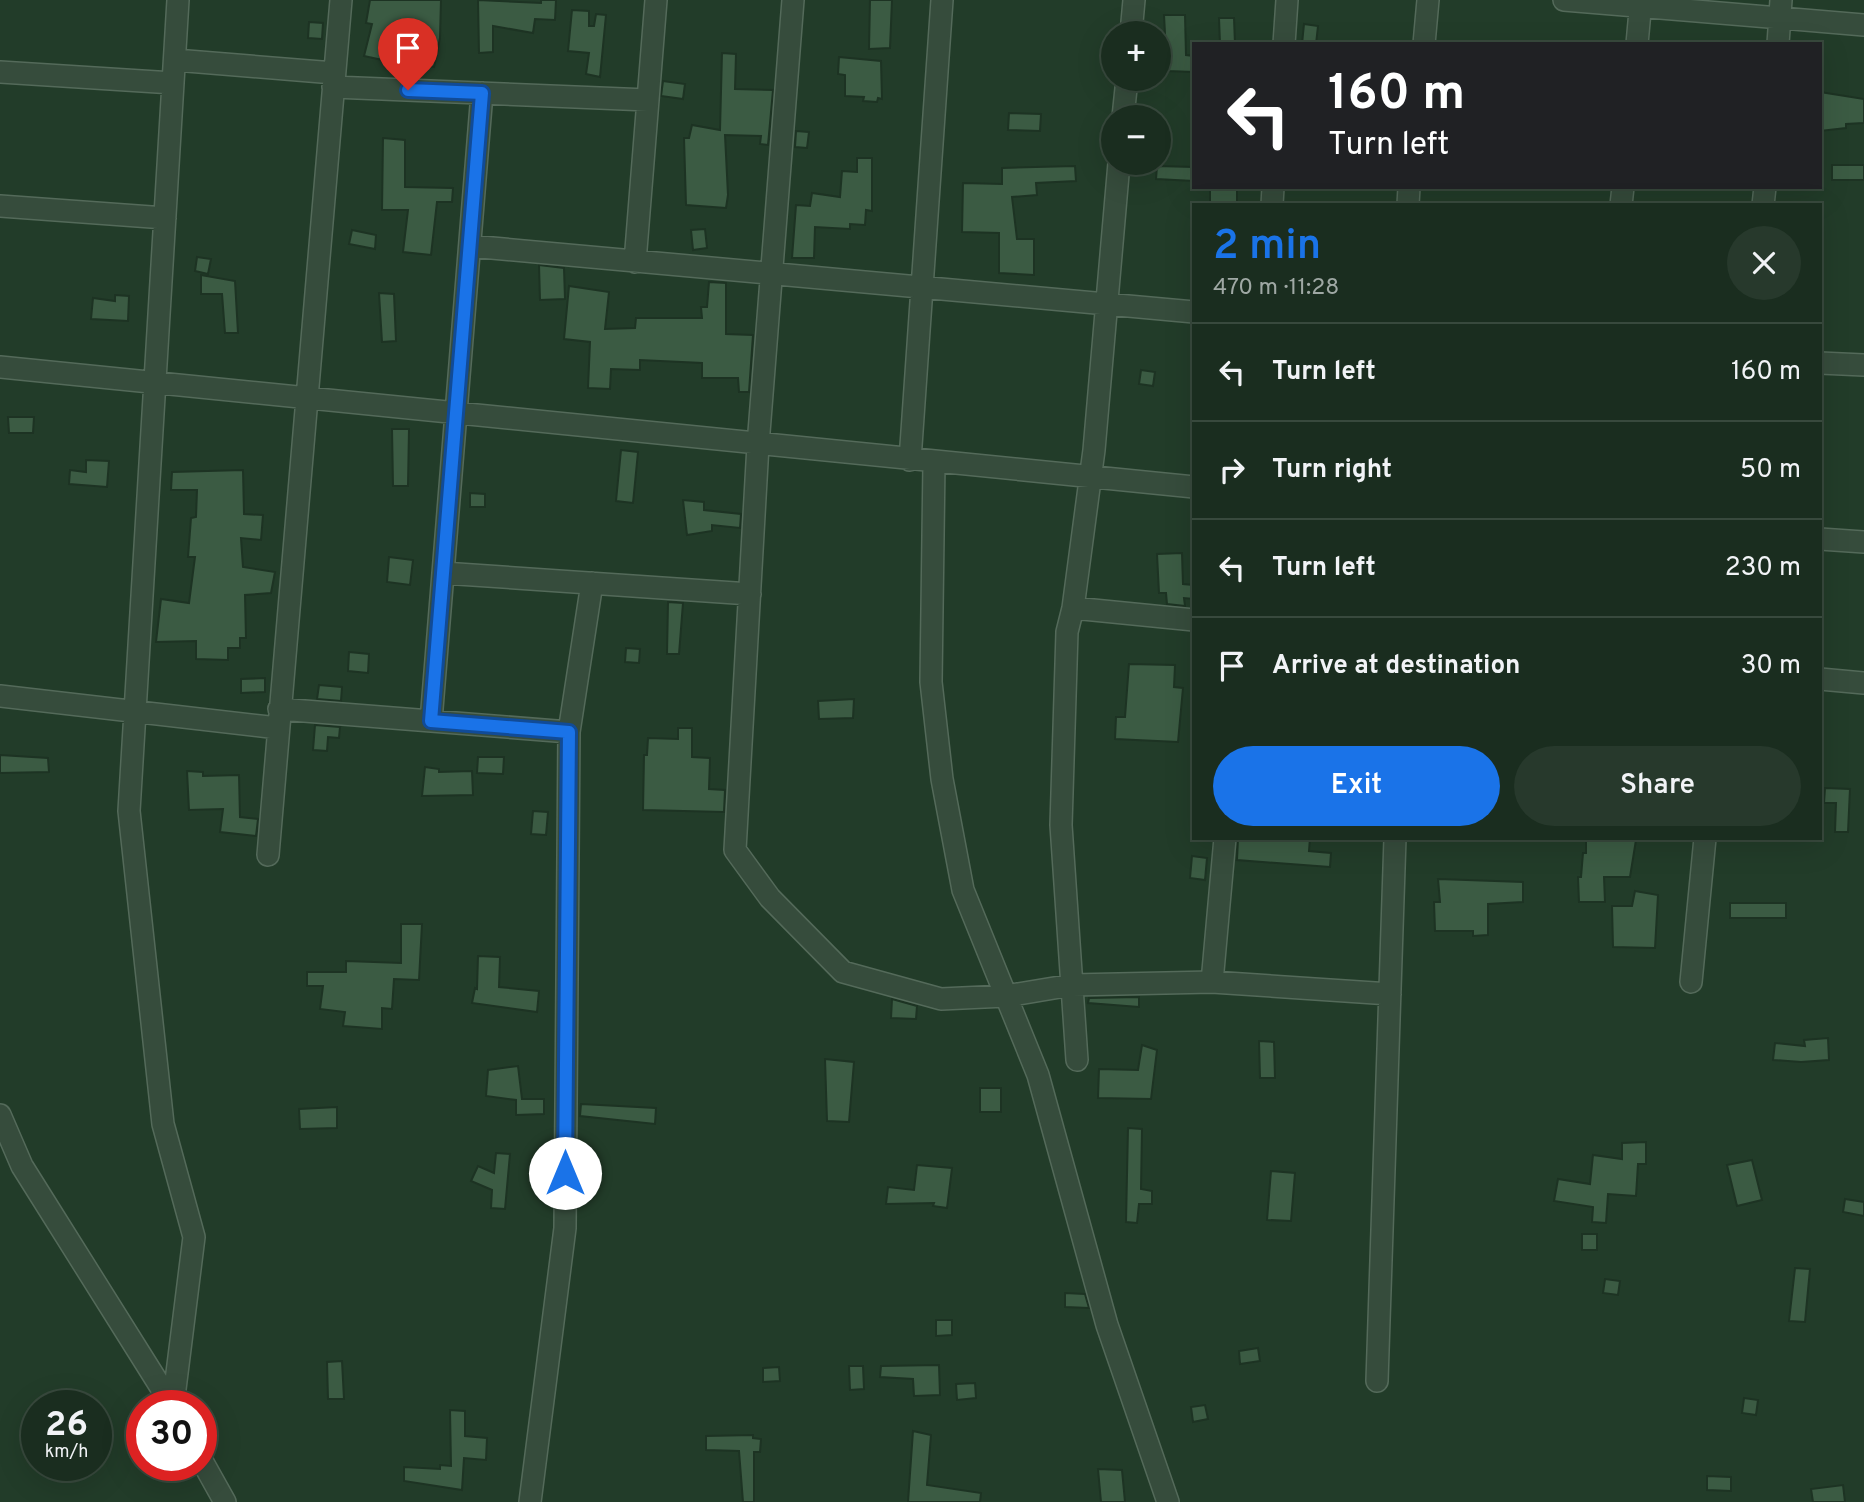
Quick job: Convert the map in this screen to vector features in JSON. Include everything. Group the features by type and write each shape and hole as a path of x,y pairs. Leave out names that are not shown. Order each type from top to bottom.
{"street":[{"path":"174,1390 194,1237 162,1111 129,811 178,0"},
{"path":"268,855 341,0"},
{"path":"635,262 656,0"},
{"path":"793,0 758,445 735,850 770,898 843,972 941,999 1006,996 1072,985 1212,982 1390,994"},
{"path":"910,460 942,0"},
{"path":"1132,21 1134,0"},
{"path":"1284,42 1287,0"},
{"path":"1424,42 1428,0"},
{"path":"1564,0 1781,9 1864,25"},
{"path":"1637,42 1641,3"},
{"path":"1778,42 1781,9"},
{"path":"175,60 333,80 482,93 648,100"},
{"path":"0,72 173,83"},
{"path":"431,721 482,93"},
{"path":"1077,1060 1061,825 1067,632 1073,608 1090,479 1118,175"},
{"path":"0,206 165,218"},
{"path":"470,246 1192,312"},
{"path":"1822,363 1864,365"},
{"path":"0,367 1192,488"},
{"path":"934,463 931,682 942,779 963,890 1038,1075 1107,1325 1168,1502"},
{"path":"1822,539 1864,542"},
{"path":"443,573 750,594"},
{"path":"530,1502 565,1228 569,732 592,583"},
{"path":"1073,608 1192,620"},
{"path":"1822,679 1864,683"},
{"path":"0,696 135,712 431,721 569,732"},
{"path":"1212,982 1224,840"},
{"path":"1377,1381 1395,840"},
{"path":"1691,982 1705,840"},
{"path":"0,1115 22,1166 163,1390"},
{"path":"213,1481 225,1502"}],"building":[{"path":"370,0 441,0 440,38 434,67 421,64 423,52 390,48 387,61 364,56 372,24 366,23"},
{"path":"478,0 541,3 541,0 556,0 555,20 535,19 533,33 493,26 493,52 479,53"},
{"path":"870,0 892,0 890,48 869,49"},
{"path":"572,10 589,11 589,26 594,26 596,14 606,15 600,77 586,74 589,53 568,51"},
{"path":"1164,15 1185,15 1186,55 1192,56 1192,72 1171,71 1171,21 1164,21"},
{"path":"1219,18 1234,18 1235,42 1220,42"},
{"path":"309,22 323,23 322,39 308,38"},
{"path":"1304,24 1318,26 1316,42 1302,42"},
{"path":"722,53 736,54 735,89 773,90 768,145 760,144 761,136 725,135 728,195 726,208 686,205 684,138 689,138 692,125 720,130"},
{"path":"839,57 881,61 882,99 878,98 877,102 863,101 864,97 845,96 845,75 838,74"},
{"path":"663,81 685,84 683,99 661,96"},
{"path":"1822,92 1864,99 1864,123 1846,124 1846,128 1822,131"},
{"path":"1009,113 1041,114 1040,131 1008,130"},
{"path":"796,131 809,132 807,148 795,147"},
{"path":"383,138 405,140 405,187 453,188 452,202 437,202 431,255 403,252 408,210 382,210"},
{"path":"857,158 872,158 872,211 866,210 865,225 850,224 850,229 815,227 814,258 792,258 796,205 810,206 812,193 840,197 842,171 857,172"},
{"path":"1832,165 1864,165 1864,180 1832,180"},
{"path":"1075,166 1076,181 1036,183 1037,195 1012,197 1017,239 1034,239 1034,275 999,273 999,233 962,232 963,183 1002,184 1002,168"},
{"path":"1171,166 1192,167 1192,181 1156,179 1156,175 1171,175"},
{"path":"1210,189 1237,189 1237,203 1210,203"},
{"path":"705,229 707,248 693,250 691,230"},
{"path":"352,230 376,235 375,249 349,244"},
{"path":"197,257 211,259 208,274 195,271"},
{"path":"539,265 564,268 565,299 540,300"},
{"path":"201,275 235,281 238,333 225,333 222,294 201,294"},
{"path":"709,282 726,283 726,334 753,335 749,392 739,392 738,378 702,378 702,363 640,360 640,370 611,369 610,389 588,388 590,342 564,339 569,286 609,292 605,329 635,328 636,318 702,318 701,307 707,307"},
{"path":"379,293 394,294 396,341 382,342"},
{"path":"115,295 129,296 128,321 91,319 93,298 115,301"},
{"path":"1141,370 1155,372 1153,386 1139,384"},
{"path":"8,417 34,417 33,433 9,433"},
{"path":"392,429 409,429 408,486 393,486"},
{"path":"621,450 638,452 633,503 616,501"},
{"path":"86,460 109,461 107,487 69,484 70,470 86,472"},
{"path":"243,470 244,514 263,515 261,540 241,538 243,567 275,572 271,593 245,595 246,638 240,638 240,648 228,648 228,660 196,659 196,641 156,642 161,599 189,603 195,557 188,557 191,518 196,517 197,490 171,490 172,472"},
{"path":"470,493 485,494 485,507 470,507"},
{"path":"683,500 704,502 704,510 741,514 740,528 712,525 712,531 687,535"},
{"path":"1182,553 1183,584 1192,585 1192,599 1184,598 1185,606 1167,604 1166,593 1159,593 1157,554"},
{"path":"389,557 413,560 410,585 387,582"},
{"path":"668,602 683,603 679,654 667,654"},
{"path":"626,648 640,649 639,663 625,662"},
{"path":"349,652 369,654 368,673 348,671"},
{"path":"1129,664 1175,665 1174,687 1183,688 1178,742 1115,739 1116,717 1125,717"},
{"path":"265,678 265,692 241,693 241,679"},
{"path":"319,685 342,687 341,701 317,699"},
{"path":"854,699 853,718 819,719 818,701"},
{"path":"315,725 340,727 339,738 328,737 327,751 313,750"},
{"path":"678,728 692,728 692,757 710,758 709,789 725,790 724,812 643,810 644,755 647,755 648,738 678,739"},
{"path":"0,755 48,758 49,772 0,773"},
{"path":"478,757 504,757 503,774 477,773"},
{"path":"425,767 439,769 439,772 472,771 473,795 422,796"},
{"path":"187,771 203,772 203,776 239,775 240,817 258,819 256,836 220,832 223,809 189,810"},
{"path":"1825,788 1850,789 1848,832 1835,832 1836,803 1824,803"},
{"path":"533,811 548,812 546,835 531,834"},
{"path":"1238,840 1310,840 1309,851 1331,853 1330,867 1237,860"},
{"path":"1586,840 1636,840 1630,877 1604,877 1605,902 1579,902 1578,877 1581,877 1583,853 1586,853"},
{"path":"1192,856 1207,858 1205,880 1190,878"},
{"path":"1438,879 1523,882 1523,902 1488,904 1488,935 1473,936 1473,931 1435,931 1434,902 1440,902"},
{"path":"1635,891 1658,895 1655,948 1613,947 1612,906 1632,906"},
{"path":"1730,903 1786,903 1786,918 1730,918"},
{"path":"401,924 422,924 419,980 394,979 392,1009 382,1008 382,1029 343,1026 345,1012 320,1009 323,986 307,986 307,972 346,972 346,961 401,963"},
{"path":"478,956 500,957 499,987 539,991 537,1012 472,1003 475,988 477,989"},
{"path":"1139,997 1139,1007 1088,1003 1089,998"},
{"path":"892,999 917,1006 916,1019 891,1018"},
{"path":"1828,1038 1829,1060 1773,1060 1775,1043 1805,1046 1804,1040"},
{"path":"1259,1041 1274,1042 1275,1078 1260,1078"},
{"path":"1142,1045 1157,1050 1151,1099 1098,1098 1099,1069 1138,1070"},
{"path":"825,1059 854,1062 849,1122 827,1121"},
{"path":"518,1066 522,1099 544,1099 544,1114 516,1115 516,1100 486,1096 488,1070"},
{"path":"980,1088 1001,1088 1001,1112 980,1112"},
{"path":"581,1104 656,1108 655,1124 580,1116"},
{"path":"337,1107 337,1128 300,1129 299,1109"},
{"path":"1128,1128 1142,1129 1141,1189 1152,1191 1152,1204 1139,1204 1137,1223 1126,1222"},
{"path":"1646,1142 1646,1164 1638,1164 1636,1196 1608,1194 1606,1223 1592,1222 1593,1207 1554,1201 1558,1179 1590,1184 1593,1155 1622,1159 1622,1143"},
{"path":"496,1153 510,1154 505,1209 491,1208 492,1190 471,1181 478,1166 494,1173"},
{"path":"1752,1160 1762,1200 1737,1206 1727,1165"},
{"path":"917,1165 952,1168 947,1208 933,1206 934,1203 886,1204 888,1187 914,1190"},
{"path":"1271,1171 1295,1173 1291,1221 1267,1220"},
{"path":"1845,1199 1864,1202 1864,1216 1843,1212"},
{"path":"1582,1234 1597,1234 1597,1250 1582,1250"},
{"path":"1795,1268 1810,1269 1805,1322 1789,1321"},
{"path":"1605,1279 1620,1281 1618,1295 1603,1293"},
{"path":"1065,1293 1085,1294 1089,1308 1065,1307"},
{"path":"936,1320 952,1320 952,1335 936,1336"},
{"path":"1258,1348 1260,1361 1240,1364 1239,1351"},
{"path":"342,1361 344,1399 328,1399 327,1362"},
{"path":"939,1365 940,1395 914,1396 913,1379 880,1377 881,1366"},
{"path":"849,1366 863,1366 864,1389 850,1390"},
{"path":"779,1367 780,1381 763,1382 763,1368"},
{"path":"975,1383 976,1398 957,1400 956,1384"},
{"path":"1744,1398 1758,1400 1756,1415 1742,1413"},
{"path":"1205,1405 1208,1419 1193,1422 1191,1407"},
{"path":"450,1410 465,1411 465,1436 487,1438 486,1460 464,1458 462,1490 404,1481 404,1467 440,1469 440,1465 451,1466"},
{"path":"913,1431 931,1435 927,1485 981,1493 980,1502 908,1502"},
{"path":"753,1435 753,1438 761,1439 760,1452 754,1452 754,1502 743,1502 739,1451 706,1450 706,1436"},
{"path":"1098,1469 1122,1470 1125,1502 1101,1502"},
{"path":"1707,1476 1731,1477 1731,1491 1707,1490"},
{"path":"1843,1485 1845,1502 1813,1502 1811,1489"}],"route":[{"path":"408,90 482,93 431,721 569,732 565,1173"}]}
